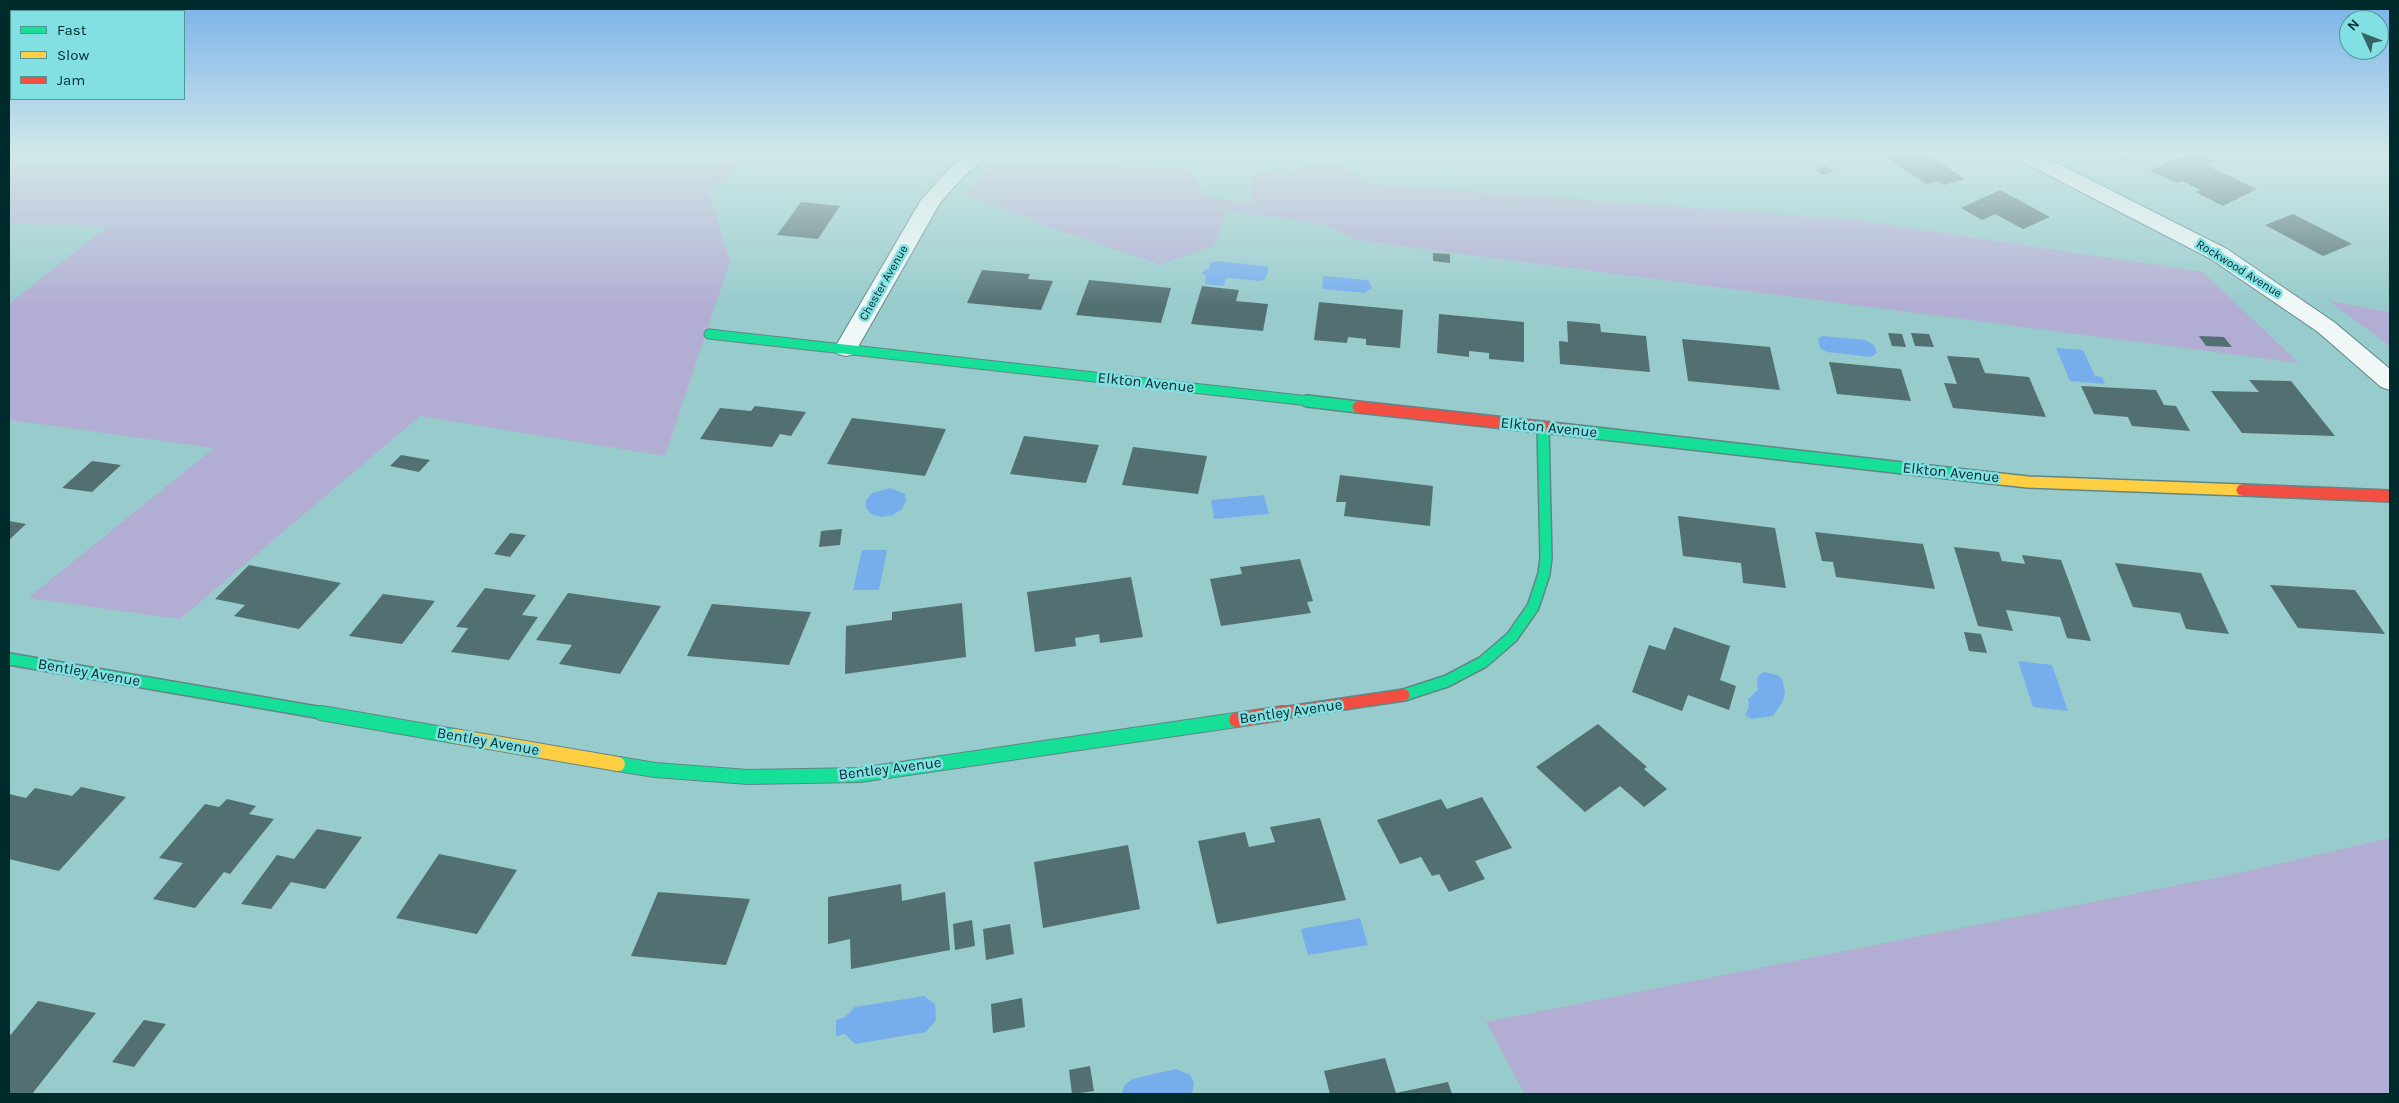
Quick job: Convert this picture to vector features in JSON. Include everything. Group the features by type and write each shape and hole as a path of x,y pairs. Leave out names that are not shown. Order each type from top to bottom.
{"street":[{"name":"Chester Avenue","path":"846,349 929,203"},
{"name":"Rockwood Avenue","path":"2123,203 2168,226 2226,259 2326,327 2390,382"},
{"name":"Elkton Avenue","path":"709,334 2028,482 2390,496"},
{"name":"Bentley Avenue","path":"9,659 655,770 748,778 860,775 1396,697 1447,682 1483,662 1512,637 1533,607 1544,574 1546,558 1543,427"}],"shaded area":[{"path":"9,203 712,203 730,261 665,456 420,416 180,619 28,598 214,448 9,420 9,304 109,225 9,224"},
{"path":"989,203 1634,203 1857,220 2203,272 2299,363 1356,240 1324,224 1227,211 1214,246 1160,264 1063,232"},
{"path":"2329,301 2390,312 2390,346"},
{"path":"2390,838 2390,1094 1525,1094 1486,1022 2239,873"}],"water":[{"path":"1216,261 1269,268 1265,279 1260,281 1228,278 1225,280 1224,286 1205,284 1206,276 1202,274 1204,270 1209,269 1210,263"},
{"path":"1323,276 1368,280 1372,289 1366,291 1366,293 1322,289"},
{"path":"1823,336 1865,340 1874,345 1877,353 1871,357 1827,352 1820,348 1818,339"},
{"path":"2056,348 2083,350 2095,376 2102,377 2105,384 2070,381"},
{"path":"890,488 905,494 906,501 902,509 893,515 881,517 871,514 866,508 866,500 872,493"},
{"path":"1264,495 1269,514 1214,519 1211,500"},
{"path":"862,550 887,550 879,590 853,590"},
{"path":"2018,661 2052,665 2068,711 2033,707"},
{"path":"1764,672 1777,675 1782,679 1785,693 1783,701 1773,716 1751,719 1745,715 1749,707 1748,699 1758,690 1757,679"},
{"path":"1360,918 1368,945 1308,955 1301,929"},
{"path":"924,996 935,1004 936,1020 926,1032 855,1044 845,1034 836,1036 836,1020 845,1017 855,1007"},
{"path":"1176,1069 1190,1075 1194,1082 1192,1094 1122,1094 1124,1086 1132,1079"}],"building":[{"path":"800,203 840,206 818,239 777,235"},
{"path":"1971,203 2025,203 2050,217 2023,229 1995,214 1982,220 1961,208"},
{"path":"2293,214 2352,244 2323,256 2265,225"},
{"path":"1433,253 1450,254 1450,263 1433,261"},
{"path":"982,270 1030,274 1028,279 1053,281 1041,310 967,303"},
{"path":"1089,280 1171,288 1161,323 1076,315"},
{"path":"1202,286 1239,290 1236,301 1268,304 1263,331 1191,324"},
{"path":"1319,302 1403,310 1400,348 1366,345 1366,339 1348,337 1347,343 1314,340"},
{"path":"1439,314 1524,322 1524,362 1489,359 1489,353 1469,351 1469,357 1437,353"},
{"path":"1567,321 1600,324 1601,332 1646,336 1650,372 1560,364 1559,341 1568,342"},
{"path":"1888,333 1902,334 1906,347 1892,346"},
{"path":"1911,333 1929,334 1934,347 1915,346"},
{"path":"2199,336 2224,337 2232,347 2206,346"},
{"path":"1682,339 1770,347 1780,390 1688,381"},
{"path":"1947,356 1979,358 1985,373 2029,377 2046,417 1953,408 1944,383 1957,384"},
{"path":"1829,362 1901,369 1911,401 1837,394"},
{"path":"2249,380 2291,381 2335,436 2242,433 2211,391 2259,392"},
{"path":"2081,386 2156,390 2164,405 2176,406 2190,431 2132,426 2128,417 2094,414"},
{"path":"755,406 806,412 791,436 780,434 772,447 700,439 720,408 751,411"},
{"path":"852,418 946,429 925,476 827,464"},
{"path":"1024,436 1099,445 1086,483 1010,474"},
{"path":"1133,447 1207,456 1198,494 1122,485"},
{"path":"401,455 430,460 419,472 390,466"},
{"path":"92,461 121,465 92,492 62,488"},
{"path":"1340,475 1433,486 1430,526 1344,516 1346,502 1336,502"},
{"path":"1678,516 1775,528 1786,588 1743,583 1741,563 1683,556"},
{"path":"9,521 26,524 9,540"},
{"path":"842,529 840,545 819,547 821,531"},
{"path":"1815,532 1923,544 1935,589 1836,577 1833,562 1822,561"},
{"path":"510,533 526,535 510,557 494,554"},
{"path":"1954,547 1999,552 2002,561 2025,564 2022,555 2061,560 2091,641 2067,638 2060,617 2006,610 2013,631 1978,626"},
{"path":"1300,559 1313,601 1307,602 1311,613 1221,626 1210,579 1242,574 1240,567"},
{"path":"2115,563 2201,573 2229,634 2186,629 2180,613 2133,607"},
{"path":"249,565 341,583 299,629 234,616 245,605 215,599"},
{"path":"1131,577 1143,637 1100,643 1099,634 1075,638 1076,646 1035,652 1027,592"},
{"path":"2270,585 2355,590 2385,634 2298,628"},
{"path":"485,588 536,595 522,615 538,617 509,660 451,652 468,628 456,627"},
{"path":"568,593 661,606 620,674 559,664 572,645 536,640"},
{"path":"383,594 435,601 402,644 349,636"},
{"path":"962,603 966,657 845,674 846,626 892,620 892,612"},
{"path":"712,604 811,612 789,665 687,656"},
{"path":"1674,627 1730,646 1720,680 1736,686 1729,710 1688,695 1682,711 1632,692 1649,645 1665,650"},
{"path":"1964,632 1981,634 1987,653 1969,651"},
{"path":"1598,724 1647,767 1644,769 1667,789 1644,807 1620,786 1585,812 1536,767"},
{"path":"81,787 126,797 59,871 9,859 9,794 26,798 35,788 72,796"},
{"path":"1482,797 1512,848 1475,861 1485,879 1449,892 1439,874 1432,876 1421,857 1400,864 1377,820 1441,799 1447,809"},
{"path":"227,799 256,806 249,814 274,819 230,874 224,872 195,908 153,899 183,863 159,858 205,804 219,807"},
{"path":"1320,818 1346,900 1217,924 1198,841 1245,832 1249,847 1275,842 1270,827"},
{"path":"317,829 362,837 325,889 291,882 271,909 241,904 277,855 294,859"},
{"path":"1128,845 1140,909 1043,928 1034,862"},
{"path":"439,854 517,870 477,934 396,918"},
{"path":"901,884 902,901 945,892 950,950 851,969 850,939 828,944 828,897"},
{"path":"658,892 750,899 726,965 631,956"},
{"path":"972,920 975,946 955,950 953,924"},
{"path":"1010,924 1014,954 986,960 983,929"},
{"path":"1022,998 1025,1027 993,1033 991,1004"},
{"path":"38,1001 96,1013 32,1094 9,1094 9,1037"},
{"path":"144,1020 166,1024 134,1067 112,1062"},
{"path":"1385,1058 1396,1093 1448,1082 1452,1094 1330,1094 1324,1071"},
{"path":"1090,1066 1094,1091 1072,1094 1069,1070"}],"traffic: fast":[{"path":"709,334 1358,407"},
{"path":"1404,695 1447,681 1483,662 1512,637 1533,607 1544,574 1546,558 1543,427"},
{"path":"1569,430 1991,478"},
{"path":"9,659 454,736"},
{"path":"618,764 655,770 748,777 860,775 1236,720"}],"traffic: slow":[{"path":"1991,478 2028,482 2242,490"},
{"path":"454,736 618,764"}],"traffic: jam":[{"path":"1358,407 1569,430"},
{"path":"2242,490 2390,496"},
{"path":"1236,720 1404,695"}]}
